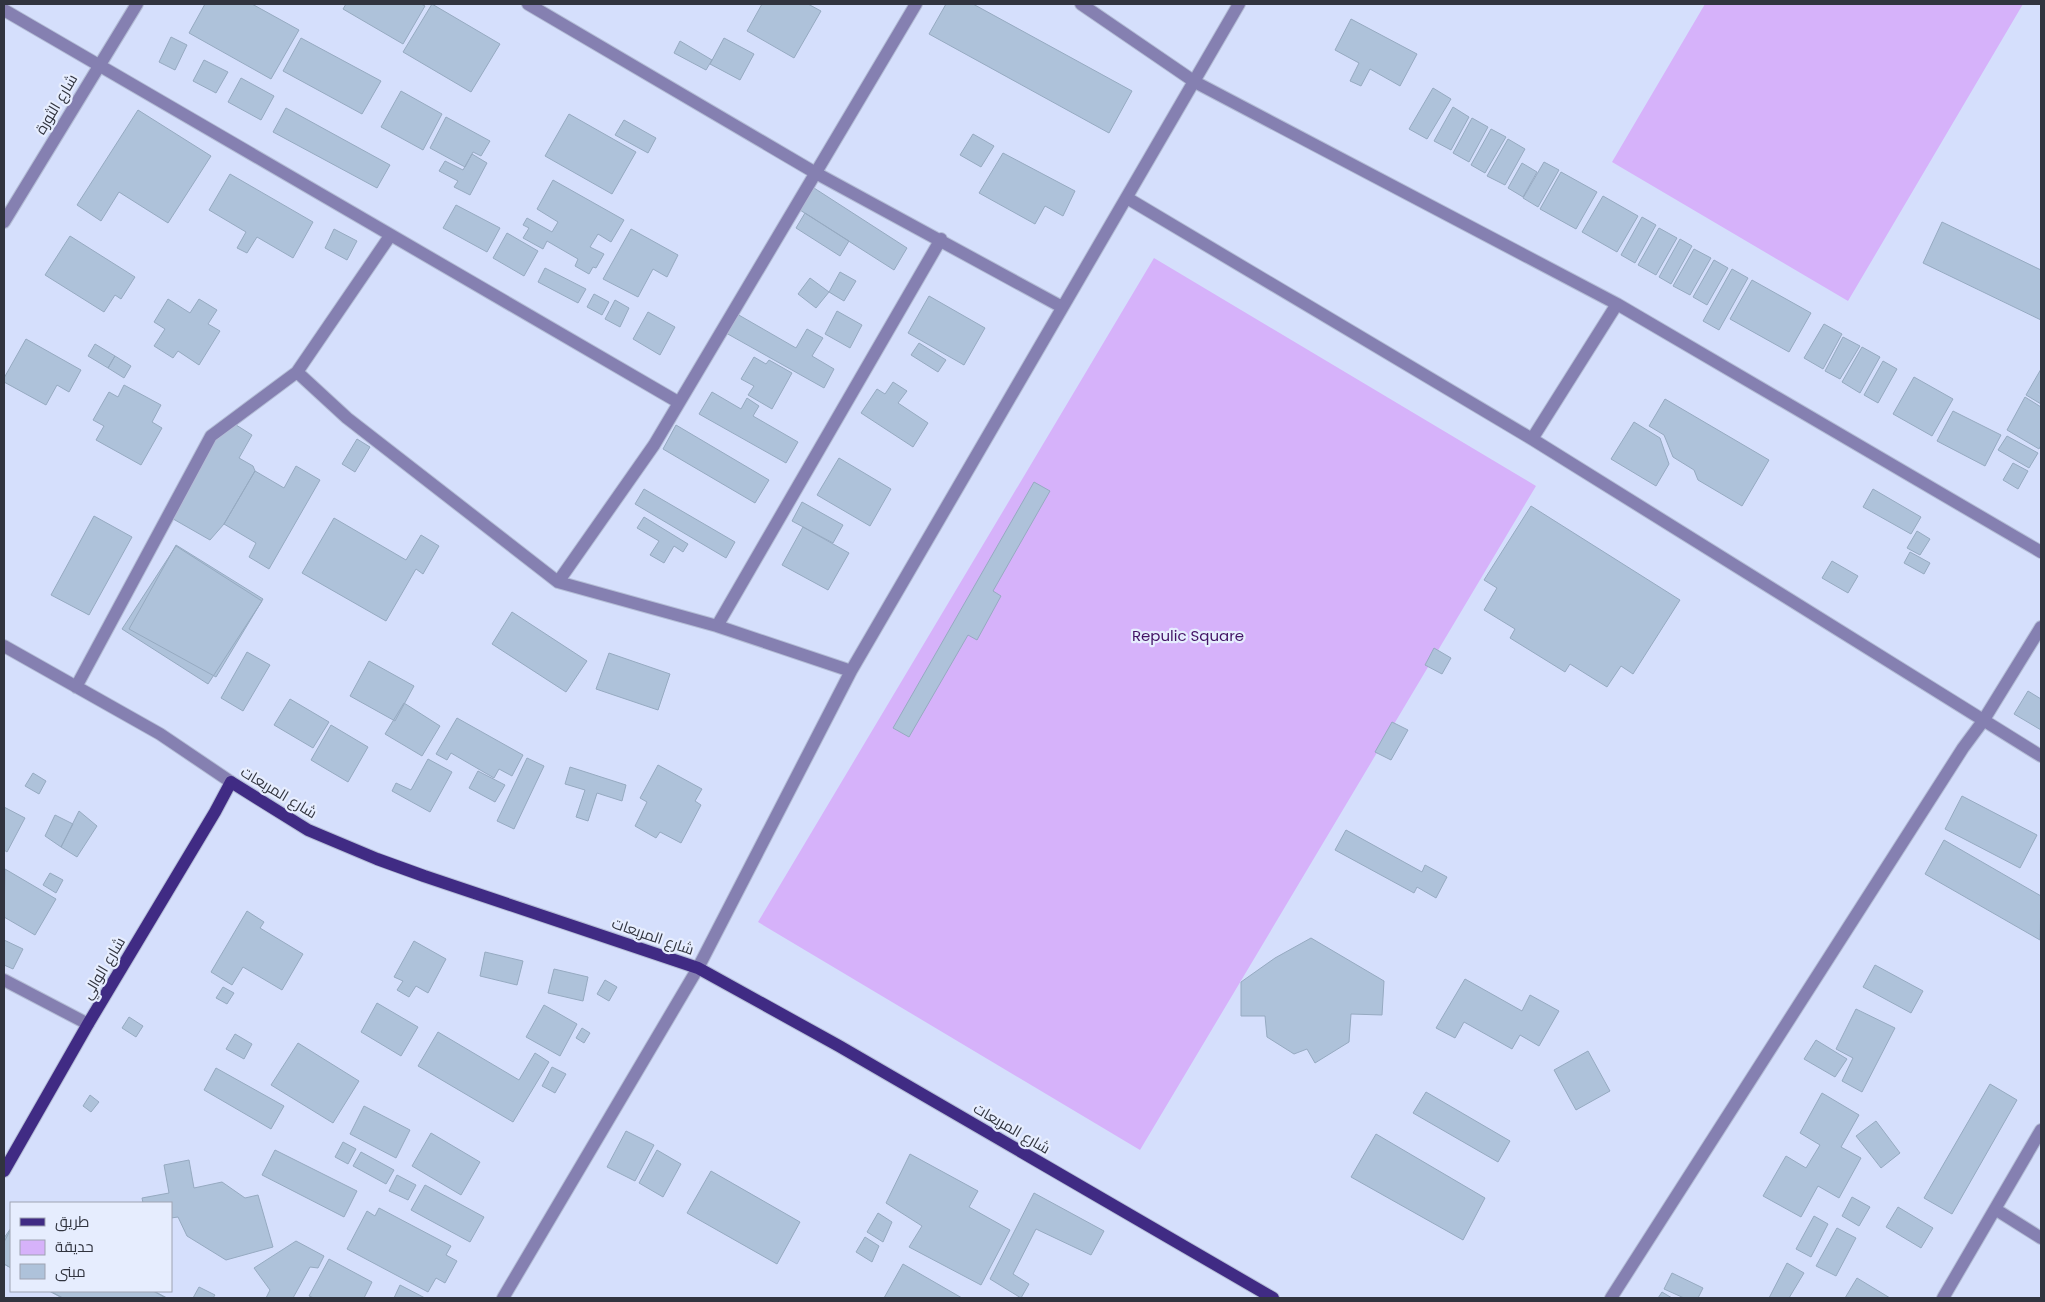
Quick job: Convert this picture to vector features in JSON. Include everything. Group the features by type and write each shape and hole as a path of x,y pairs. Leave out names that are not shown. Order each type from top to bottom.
{"main road":[{"name":"شارع المربعات","path":"231,782 308,830 377,859 698,968 839,1046 1273,1298"},
{"name":"شارع الوالي","path":"4,1171 88,1024 231,782"}],"street":[{"name":"شارع الثورة","path":"4,222 136,4"},
{"path":"528,4 814,172 941,239 1062,307"},
{"path":"558,582 654,445 764,261 814,172 916,4"},
{"path":"1080,4 1195,82 1617,304 2041,552"},
{"path":"503,1298 698,968 851,671 1239,4"},
{"path":"4,10 678,402"},
{"path":"1127,198 1532,439 2041,756"},
{"path":"76,687 211,436 297,372 327,332 390,236"},
{"path":"717,626 941,239"},
{"path":"1532,439 1617,304"},
{"path":"297,372 347,418 558,582 717,626 851,671"},
{"path":"1611,1298 1958,757 1983,721 2041,627"},
{"name":"شارع المربعات","path":"4,646 160,734 231,782"},
{"path":"4,980 88,1024"},
{"path":"1944,1298 2041,1130"},
{"path":"1995,1209 2041,1238"}],"green space":[{"path":"1705,4 2023,4 1848,301 1612,162"},
{"name":"Repulic Square","path":"1154,258 1536,486 1140,1150 758,922"}],"building":[{"path":"205,4 252,4 299,30 271,79 189,33"},
{"path":"346,4 421,4 425,6 403,44 343,9"},
{"path":"432,4 500,44 471,92 403,52"},
{"path":"762,4 808,4 821,11 794,58 747,31"},
{"path":"946,4 973,4 1132,91 1109,133 929,34"},
{"path":"1351,19 1417,54 1400,86 1370,69 1361,86 1350,81 1359,63 1335,50"},
{"path":"171,37 187,45 175,70 159,62"},
{"path":"301,38 381,81 362,114 283,71"},
{"path":"724,38 754,54 740,80 710,64"},
{"path":"680,41 712,60 706,70 674,53"},
{"path":"204,60 228,72 216,93 193,81"},
{"path":"241,78 274,96 261,120 228,102"},
{"path":"1433,88 1451,99 1427,139 1409,129"},
{"path":"401,91 442,114 423,150 381,127"},
{"path":"1453,107 1469,117 1451,150 1434,141"},
{"path":"286,108 390,165 377,188 273,132"},
{"path":"138,110 211,156 168,223 119,192 101,221 77,205"},
{"path":"569,114 636,152 612,194 545,156"},
{"path":"446,117 490,141 481,156 473,152 465,167 430,148"},
{"path":"1472,118 1488,127 1469,162 1453,153"},
{"path":"624,120 656,138 648,153 615,135"},
{"path":"1491,129 1506,137 1485,173 1471,165"},
{"path":"973,134 994,146 981,167 960,155"},
{"path":"1508,139 1525,149 1505,185 1487,176"},
{"path":"1003,153 1075,191 1063,216 1045,206 1035,224 979,193"},
{"path":"472,154 487,163 470,195 454,187 458,181 439,171 445,161 463,170"},
{"path":"1544,162 1559,170 1538,207 1523,198"},
{"path":"1522,163 1537,172 1523,197 1508,188"},
{"path":"1561,172 1597,192 1576,229 1540,209"},
{"path":"230,174 313,222 293,258 257,237 247,253 237,248 246,232 209,210"},
{"path":"553,180 624,220 611,242 598,234 590,247 604,254 596,268 593,267 589,274 575,266 578,259 547,241 543,249 523,238 529,228 523,225 527,218 552,232 558,222 537,209"},
{"path":"814,188 907,248 894,270 800,210"},
{"path":"1603,196 1638,216 1617,252 1582,232"},
{"path":"456,205 500,228 487,252 443,228"},
{"path":"805,213 849,241 840,256 796,228"},
{"path":"1642,217 1656,225 1635,263 1621,255"},
{"path":"1942,222 2041,270 2041,320 1923,263"},
{"path":"1659,228 1677,238 1656,275 1638,265"},
{"path":"334,229 357,241 347,260 325,248"},
{"path":"631,229 678,255 667,277 653,269 638,297 603,279"},
{"path":"507,233 538,251 524,276 493,258"},
{"path":"70,236 135,277 121,299 115,295 104,312 45,275"},
{"path":"1680,239 1692,246 1671,284 1659,277"},
{"path":"1694,249 1711,258 1690,295 1673,286"},
{"path":"1714,260 1728,268 1707,305 1693,297"},
{"path":"545,268 586,289 578,303 538,282"},
{"path":"1732,269 1748,278 1719,330 1703,321"},
{"path":"840,272 856,281 844,301 829,292"},
{"path":"810,278 829,292 816,308 798,294"},
{"path":"1752,280 1811,313 1789,352 1730,319"},
{"path":"594,294 609,302 602,315 587,307"},
{"path":"929,296 985,328 964,365 908,333"},
{"path":"168,299 190,313 199,299 217,310 208,324 220,331 199,365 178,351 173,358 154,346 165,329 154,322"},
{"path":"615,300 629,308 620,327 605,319"},
{"path":"837,311 862,325 850,348 825,334"},
{"path":"648,312 675,327 660,355 633,339"},
{"path":"737,314 796,348 807,329 823,338 812,356 834,369 824,388 726,333"},
{"path":"1824,324 1842,334 1823,369 1804,358"},
{"path":"1843,337 1860,346 1840,379 1825,371"},
{"path":"26,339 81,370 69,392 57,385 46,405 4,382 4,378"},
{"path":"919,343 946,360 938,372 911,355"},
{"path":"95,344 115,356 108,368 88,356"},
{"path":"1862,347 1880,357 1860,393 1842,382"},
{"path":"115,356 131,366 124,378 108,368"},
{"path":"754,357 766,364 769,360 792,373 772,409 748,395 754,386 741,379"},
{"path":"1883,361 1897,369 1878,403 1864,395"},
{"path":"2041,369 2041,404 2026,395"},
{"path":"1914,377 1953,399 1932,436 1893,414"},
{"path":"893,382 907,391 898,403 928,423 913,447 861,413 877,389 885,394"},
{"path":"124,385 161,405 152,422 162,428 141,465 96,440 104,426 93,420 109,392 118,397"},
{"path":"712,392 741,409 747,398 759,406 753,416 798,442 786,463 699,414"},
{"path":"2025,397 2041,407 2041,445 2039,449 2007,430"},
{"path":"1665,399 1769,460 1742,506 1698,480 1694,470 1673,457 1664,435 1649,426"},
{"path":"1953,411 2001,435 1985,466 1937,441"},
{"path":"225,418 252,435 239,458 253,466 255,471 224,524 210,540 168,516"},
{"path":"1634,422 1660,438 1669,464 1656,486 1611,459"},
{"path":"676,425 769,480 755,503 663,449"},
{"path":"2007,436 2038,453 2029,468 1998,450"},
{"path":"357,439 370,447 355,472 342,464"},
{"path":"839,458 891,489 870,526 817,495"},
{"path":"2013,463 2028,471 2018,489 2003,480"},
{"path":"296,466 320,480 269,569 249,557 256,543 224,524 255,471 284,488"},
{"path":"1034,482 1050,491 993,591 1001,596 977,640 968,635 909,737 893,728"},
{"path":"644,489 735,542 726,558 635,504"},
{"path":"1873,489 1921,517 1911,534 1863,507"},
{"path":"802,502 843,525 833,543 792,521"},
{"path":"1531,506 1680,600 1633,674 1621,666 1607,687 1570,664 1565,672 1510,638 1515,629 1484,610 1497,588 1484,580"},
{"path":"94,516 132,537 89,615 51,595"},
{"path":"644,517 688,544 683,552 674,546 664,563 650,555 659,541 637,528"},
{"path":"334,518 406,560 421,535 439,546 423,574 416,569 386,621 302,573"},
{"path":"803,527 849,553 828,590 782,565"},
{"path":"1917,531 1930,539 1920,555 1907,548"},
{"path":"176,545 263,599 216,677 129,629"},
{"path":"176,546 262,601 208,684 122,629"},
{"path":"1910,552 1930,563 1924,574 1904,563"},
{"path":"1832,561 1858,576 1848,593 1822,578"},
{"path":"512,612 587,661 566,692 492,644"},
{"path":"1434,648 1451,658 1442,674 1425,665"},
{"path":"247,652 270,665 243,711 221,698"},
{"path":"609,653 670,674 658,710 596,689"},
{"path":"369,661 414,686 395,721 350,696"},
{"path":"2028,691 2041,699 2041,730 2014,714"},
{"path":"290,699 329,722 313,748 274,725"},
{"path":"404,703 440,726 422,756 385,734"},
{"path":"457,718 523,755 512,776 499,769 494,778 451,753 447,760 436,754"},
{"path":"1392,722 1408,730 1391,760 1375,752"},
{"path":"331,725 368,747 348,782 311,760"},
{"path":"527,758 544,766 514,829 497,821"},
{"path":"428,759 452,772 430,812 392,791 396,783 411,790"},
{"path":"658,765 702,789 695,801 701,805 681,843 660,832 656,838 635,826 647,802 640,798"},
{"path":"570,767 626,785 622,801 597,793 588,821 576,817 585,790 565,784"},
{"path":"478,771 505,785 495,802 469,788"},
{"path":"33,773 46,781 39,794 25,786"},
{"path":"1962,796 2037,835 2020,868 1945,829"},
{"path":"4,807 25,818 7,852 4,850"},
{"path":"79,811 97,826 77,857 61,847"},
{"path":"55,815 73,824 61,847 45,836"},
{"path":"1346,830 1422,872 1425,865 1447,877 1436,898 1417,887 1414,893 1335,850"},
{"path":"1944,840 2041,896 2040,940 1925,874"},
{"path":"5,869 56,899 35,935 4,917"},
{"path":"50,873 63,880 56,893 43,885"},
{"path":"247,911 264,922 260,928 303,954 282,990 243,967 232,985 211,972"},
{"path":"1311,938 1384,981 1382,1015 1351,1014 1349,1042 1315,1063 1307,1049 1294,1054 1267,1037 1265,1016 1241,1016 1241,982 1275,958"},
{"path":"4,940 23,949 13,969 4,965"},
{"path":"414,941 446,959 428,993 416,986 409,997 397,990 403,981 394,977"},
{"path":"485,952 523,961 517,985 480,976"},
{"path":"1875,965 1923,991 1911,1013 1863,987"},
{"path":"554,969 588,977 583,1001 548,993"},
{"path":"1465,979 1522,1011 1530,995 1559,1011 1539,1046 1520,1035 1512,1049 1464,1022 1455,1038 1436,1028"},
{"path":"605,980 617,987 609,1001 597,994"},
{"path":"223,987 234,993 227,1004 216,998"},
{"path":"377,1003 418,1027 401,1056 361,1032"},
{"path":"544,1005 577,1024 560,1056 526,1037"},
{"path":"1856,1009 1895,1028 1862,1092 1842,1081 1853,1058 1836,1049"},
{"path":"129,1017 143,1026 136,1037 122,1028"},
{"path":"582,1028 590,1033 584,1043 576,1038"},
{"path":"438,1032 519,1080 535,1053 549,1062 513,1122 418,1066"},
{"path":"235,1034 252,1044 244,1059 226,1049"},
{"path":"1816,1040 1847,1059 1835,1077 1804,1059"},
{"path":"298,1043 359,1081 333,1123 271,1085"},
{"path":"1588,1051 1610,1091 1576,1110 1554,1070"},
{"path":"552,1067 566,1074 555,1093 542,1086"},
{"path":"216,1068 284,1106 271,1129 204,1090"},
{"path":"1990,1084 2017,1100 1952,1214 1924,1198"},
{"path":"1426,1092 1510,1141 1498,1162 1413,1113"},
{"path":"1822,1093 1859,1115 1841,1147 1861,1158 1839,1198 1818,1186 1801,1217 1763,1196 1786,1156 1806,1168 1820,1145 1800,1133"},
{"path":"90,1095 99,1102 91,1112 83,1106"},
{"path":"364,1106 410,1130 396,1158 350,1134"},
{"path":"1876,1121 1900,1153 1881,1168 1856,1136"},
{"path":"626,1131 654,1145 635,1181 607,1167"},
{"path":"431,1133 480,1162 461,1195 412,1166"},
{"path":"1376,1134 1485,1198 1463,1240 1351,1177"},
{"path":"343,1142 356,1149 348,1164 335,1157"},
{"path":"275,1150 357,1191 344,1217 262,1175"},
{"path":"657,1150 681,1164 663,1197 639,1183"},
{"path":"361,1152 394,1170 386,1184 353,1166"},
{"path":"910,1154 978,1191 969,1207 1010,1230 981,1285 909,1247 922,1226 886,1203"},
{"path":"189,1160 194,1188 222,1182 245,1198 258,1195 273,1247 226,1260 187,1236 178,1217 172,1218 172,1202 143,1202 142,1198 169,1193 164,1165"},
{"path":"711,1171 800,1222 777,1264 687,1213"},
{"path":"397,1175 416,1185 408,1200 389,1191"},
{"path":"425,1185 484,1217 470,1242 411,1210"},
{"path":"1034,1193 1104,1231 1091,1255 1036,1229 1013,1274 1029,1284 1021,1298 990,1279"},
{"path":"1852,1197 1870,1207 1859,1226 1842,1216"},
{"path":"1898,1207 1933,1228 1921,1248 1886,1227"},
{"path":"379,1208 451,1246 446,1255 457,1261 445,1283 436,1278 428,1292 347,1249 367,1211 375,1216"},
{"path":"878,1213 892,1222 883,1242 867,1232"},
{"path":"1814,1216 1828,1224 1811,1257 1796,1249"},
{"path":"1837,1228 1856,1238 1836,1276 1816,1266"},
{"path":"10,1229 10,1267 4,1264 4,1238"},
{"path":"10,1231 10,1267 4,1264 4,1242"},
{"path":"865,1237 879,1246 872,1262 856,1252"},
{"path":"296,1241 324,1256 318,1268 310,1267 293,1298 266,1298 270,1290 254,1268"},
{"path":"329,1259 372,1282 364,1298 314,1298 309,1296"},
{"path":"1787,1263 1804,1273 1789,1298 1769,1298"},
{"path":"903,1264 962,1298 884,1298"},
{"path":"1672,1273 1703,1288 1698,1298 1684,1298 1664,1289"},
{"path":"1857,1278 1890,1298 1845,1298"},
{"path":"400,1285 425,1298 394,1298"},
{"path":"199,1287 215,1295 213,1298 193,1298"},
{"path":"51,1292 155,1292 166,1298 62,1298"},
{"path":"52,1292 156,1292 167,1298 63,1298"},
{"path":"1662,1292 1672,1298 1658,1298"}]}
